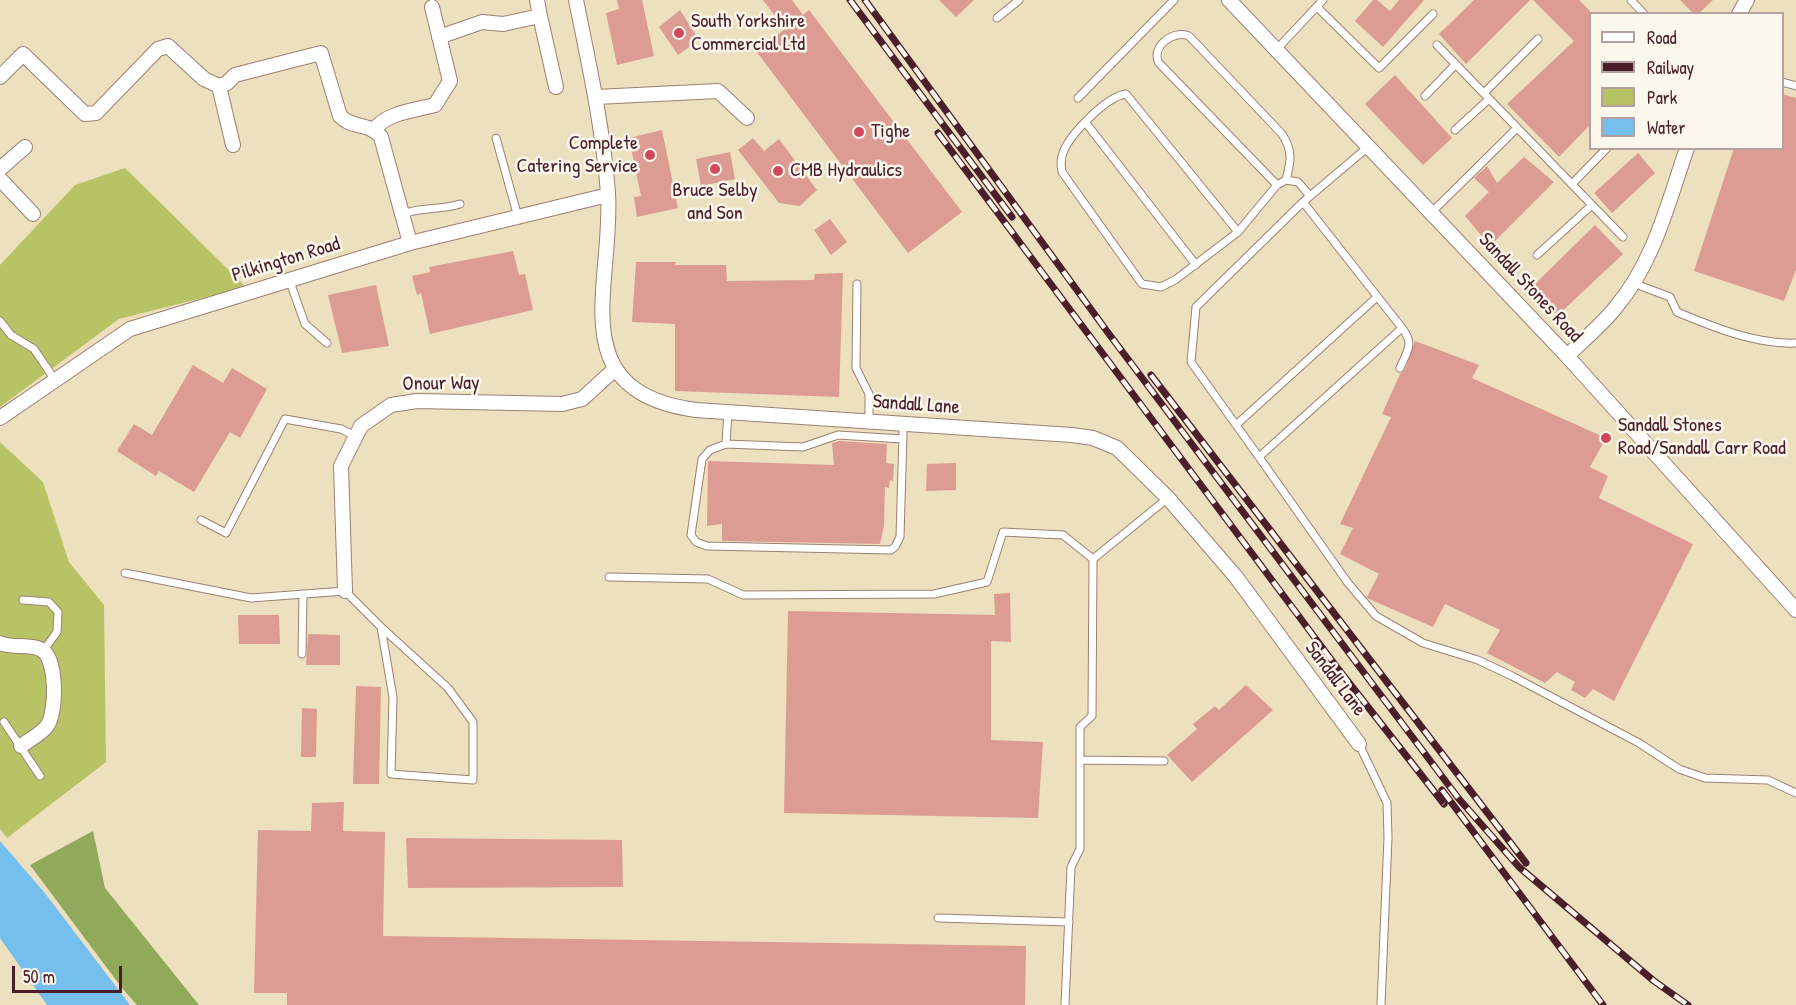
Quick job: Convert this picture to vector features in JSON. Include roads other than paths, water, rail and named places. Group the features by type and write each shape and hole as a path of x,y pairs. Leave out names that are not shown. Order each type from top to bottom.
{"street":[{"path":"537,0 556,87"},
{"name":"Sandall Lane","path":"576,0 596,97 608,195 601,316 604,343 615,369 642,396 666,406 1093,438 1117,448 1168,498 1236,578 1359,744"},
{"name":"Sandall Stones Road","path":"1229,0 1567,356 1796,610"},
{"path":"375,129 380,123 393,117 435,105 450,81 432,7"},
{"path":"439,37 482,22 503,24 540,16"},
{"path":"0,77 23,54 85,114 90,115 96,113 164,45 204,79 219,86"},
{"path":"219,86 242,72 321,53 340,116 346,123 375,129 381,137 410,243"},
{"path":"219,86 232,145"},
{"path":"596,97 718,91 747,118"},
{"path":"0,169 25,147"},
{"path":"1567,356 1616,308 1633,283 1652,250 1686,150"},
{"path":"0,179 33,214"},
{"name":"Pilkington Road","path":"0,418 130,329 410,243 608,195"},
{"name":"Onour Way","path":"345,591 341,466 361,426 373,416 391,405 417,400 562,404 582,399 615,369"},
{"path":"0,644 43,651 52,664 51,719 44,730 21,746"}],"lane":[{"path":"998,18 1019,0"},
{"path":"1078,98 1174,0"},
{"path":"1276,50 1323,0"},
{"path":"1631,0 1642,12"},
{"path":"1317,7 1378,68 1433,14"},
{"path":"1277,185 1159,63 1155,57 1157,50 1174,34 1181,32 1190,36 1282,134 1291,146 1292,156 1286,180"},
{"path":"1455,130 1538,39"},
{"path":"1437,45 1623,237"},
{"path":"1425,96 1456,64"},
{"path":"1238,232 1126,94 1110,99 1070,140 1063,153 1062,172 1142,284 1161,286 1176,280 1238,232 1277,185 1286,180 1298,182 1310,195"},
{"path":"1086,123 1196,265"},
{"path":"1432,212 1517,128"},
{"path":"496,138 518,217"},
{"path":"1368,147 1310,195 1196,307 1191,362 1348,583 1376,616 1423,643 1478,660 1512,676 1639,743 1679,768 1705,778 1768,780 1796,793"},
{"path":"1572,184 1605,150"},
{"path":"1303,202 1410,337 1410,343 1400,368"},
{"path":"402,214 413,210 444,209 460,204"},
{"path":"1537,255 1592,205"},
{"path":"289,279 305,324 327,343"},
{"path":"1633,283 1670,297 1677,312 1694,319 1754,338 1783,344 1796,344"},
{"path":"857,284 856,368 869,394 869,422"},
{"path":"1236,425 1377,297"},
{"path":"0,321 11,335 34,350 55,380"},
{"path":"1259,457 1402,328"},
{"path":"726,444 728,412"},
{"path":"201,520 226,533 285,419 340,429 355,436"},
{"path":"903,424 903,439 900,537 896,547 884,550 707,546 696,542 690,528 702,459 710,450 726,444 804,447 838,435 903,439"},
{"path":"1093,559 1168,498"},
{"path":"609,577 708,579 743,595 934,594 987,582 1003,532 1063,535 1093,559"},
{"path":"1065,1005 1071,867 1080,849 1080,727 1092,716 1093,559"},
{"path":"125,573 251,598 345,591 448,688 473,722 473,780 391,774 393,697 381,627"},
{"path":"302,654 303,594"},
{"path":"24,600 49,602 58,612 57,632 43,651"},
{"path":"4,722 40,776"},
{"path":"1359,744 1387,803 1381,1005"},
{"path":"1080,760 1164,760"},
{"path":"938,918 1069,922"}],"water":[{"path":"0,841 44,892 130,1005 47,1005 0,938"}],"railway":[{"path":"850,0 1012,217"},
{"path":"865,0 1109,334 1459,799 1519,867 1654,981 1688,1005"},
{"path":"938,133 1339,670 1444,804"},
{"path":"1151,375 1526,863"},
{"path":"1442,790 1603,1005"}],"place":[{"name":"South Yorkshire Commercial Ltd","path":"679,33"},
{"name":"Tighe","path":"859,132"},
{"name":"Complete Catering Service","path":"650,155"},
{"name":"Bruce Selby and Son","path":"715,169"},
{"name":"CMB Hydraulics","path":"778,171"},
{"name":"Sandall Stones Road/Sandall Carr Road","path":"1606,438"}]}
